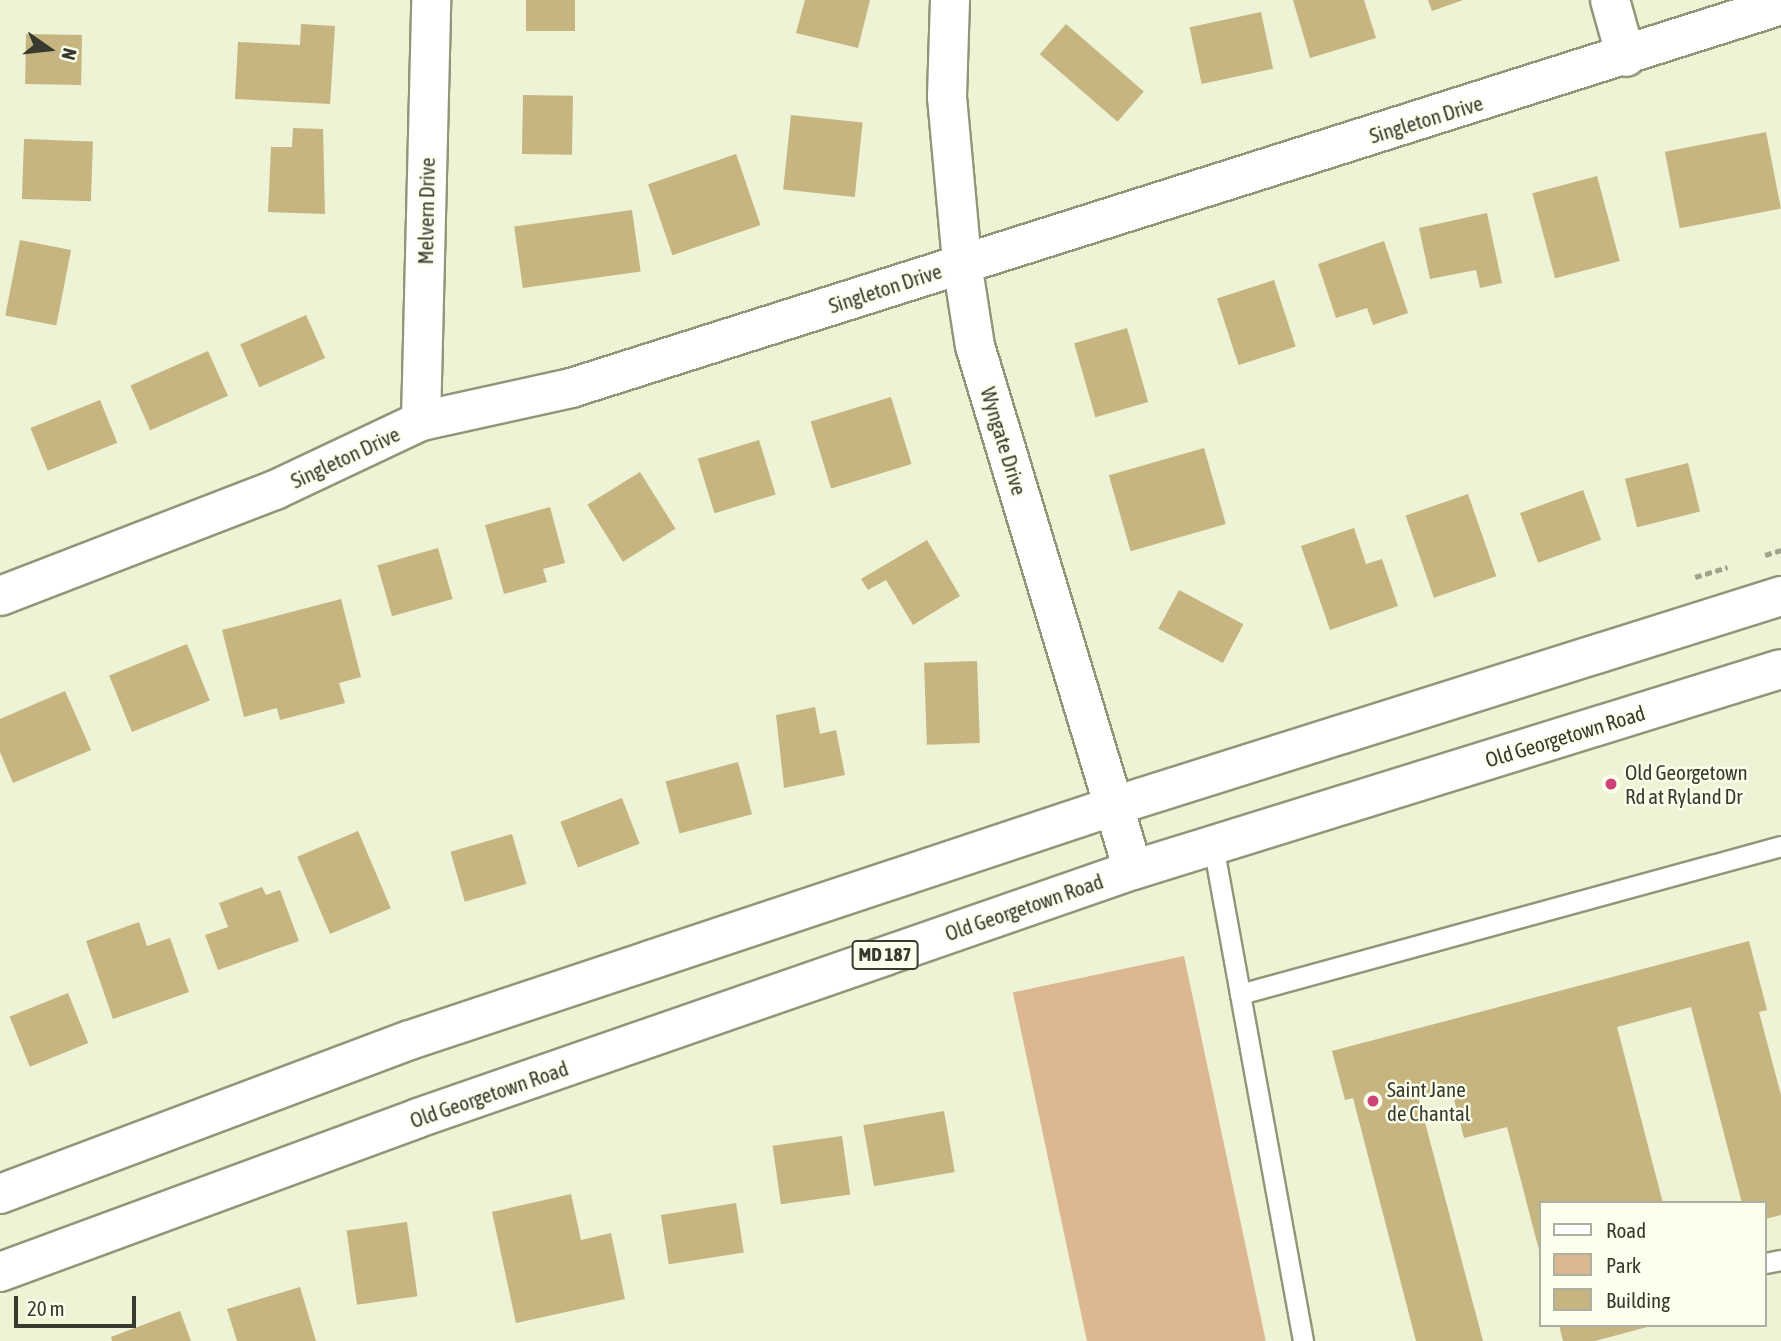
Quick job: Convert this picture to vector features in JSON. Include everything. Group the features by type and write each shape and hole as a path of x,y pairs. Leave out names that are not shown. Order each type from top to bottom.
{"main road":[{"name":"Melvern Drive","path":"421,421 431,0"},
{"name":"Wyngate Drive","path":"950,0 947,97 962,263 975,346 1133,870"},
{"path":"1610,0 1626,57"},
{"name":"Singleton Drive","path":"0,596 275,490 421,421 571,388 962,263 1626,57 1781,5"},
{"path":"0,1194 410,1040 1114,806 1781,596"},
{"name":"Old Georgetown Road","path":"0,1272 431,1114 1133,870 1781,669"}],"lane":[{"path":"1213,845 1303,1341"},
{"path":"1240,994 1781,846"}],"green space":[{"path":"1184,956 1266,1340 1087,1341 1013,992"}],"building":[{"path":"526,0 575,0 575,31 526,31"},
{"path":"805,0 870,0 858,48 796,33"},
{"path":"1293,0 1364,0 1376,38 1310,58"},
{"path":"1428,0 1463,0 1432,11"},
{"path":"1261,12 1273,69 1202,84 1190,27"},
{"path":"301,24 335,26 330,104 235,99 238,42 300,45"},
{"path":"1066,24 1144,92 1117,122 1040,54"},
{"path":"26,34 82,35 81,85 25,84"},
{"path":"523,95 573,96 572,155 522,154"},
{"path":"791,115 863,123 855,197 783,190"},
{"path":"293,128 323,129 325,214 268,212 271,147 292,147"},
{"path":"1766,132 1781,209 1680,228 1665,152"},
{"path":"24,139 93,141 91,201 22,199"},
{"path":"736,154 760,225 672,255 648,184"},
{"path":"1597,176 1620,261 1555,278 1532,193"},
{"path":"632,210 641,271 523,288 514,227"},
{"path":"1487,213 1502,283 1480,288 1476,270 1430,279 1419,228"},
{"path":"20,240 71,250 56,326 5,316"},
{"path":"1384,241 1408,313 1373,325 1367,308 1336,318 1318,264"},
{"path":"1274,280 1296,347 1239,365 1217,299"},
{"path":"306,315 325,358 259,387 240,344"},
{"path":"1127,328 1148,402 1095,417 1074,343"},
{"path":"208,351 228,396 150,430 130,386"},
{"path":"891,397 911,464 831,489 811,422"},
{"path":"100,400 117,443 48,471 30,428"},
{"path":"759,440 776,495 714,513 698,459"},
{"path":"1204,448 1226,524 1131,551 1109,475"},
{"path":"1688,463 1700,512 1637,527 1625,479"},
{"path":"640,472 676,529 623,562 587,505"},
{"path":"1583,490 1601,540 1538,563 1520,513"},
{"path":"1468,494 1496,576 1434,598 1406,515"},
{"path":"550,507 565,563 543,569 547,582 504,594 485,525"},
{"path":"1354,528 1366,564 1382,559 1398,606 1330,630 1301,546"},
{"path":"927,540 960,596 913,625 886,580 868,590 861,579"},
{"path":"438,548 453,599 392,616 377,565"},
{"path":"1179,590 1243,624 1223,663 1158,629"},
{"path":"341,599 361,677 339,683 345,703 280,720 277,708 244,717 222,630"},
{"path":"187,644 210,701 132,732 109,675"},
{"path":"977,661 980,743 927,745 924,663"},
{"path":"65,691 91,750 13,783 0,752 0,719"},
{"path":"815,707 820,734 836,730 845,775 784,788 776,715"},
{"path":"738,762 752,814 680,834 666,781"},
{"path":"622,798 640,844 578,867 560,822"},
{"path":"358,831 391,908 330,934 297,857"},
{"path":"512,834 526,884 465,902 450,852"},
{"path":"262,887 266,895 280,890 299,941 218,970 205,935 228,927 219,903"},
{"path":"139,922 147,946 170,938 189,992 113,1019 86,941"},
{"path":"1749,941 1767,1010 1759,1012 1781,1095 1781,1215 1767,1218 1767,1201 1741,1201 1691,1007 1617,1027 1662,1201 1540,1201 1540,1254 1507,1127 1464,1138 1451,1088 1418,1096 1483,1341 1416,1341 1353,1098 1345,1100 1332,1051"},
{"path":"68,993 88,1043 30,1067 10,1017"},
{"path":"944,1111 955,1172 874,1186 863,1125"},
{"path":"842,1136 850,1194 781,1204 773,1146"},
{"path":"571,1194 581,1240 611,1233 625,1299 516,1323 492,1212"},
{"path":"736,1203 744,1252 669,1264 661,1215"},
{"path":"407,1222 417,1296 357,1305 347,1230"},
{"path":"300,1287 316,1341 237,1341 227,1309"},
{"path":"180,1311 191,1341 112,1341 111,1337"},
{"path":"1560,1327 1647,1327 1595,1341 1563,1341"}],"place":[{"name":"Old Georgetown Rd at Ryland Dr","path":"1611,784"},
{"name":"Saint Jane de Chantal","path":"1373,1101"}]}
